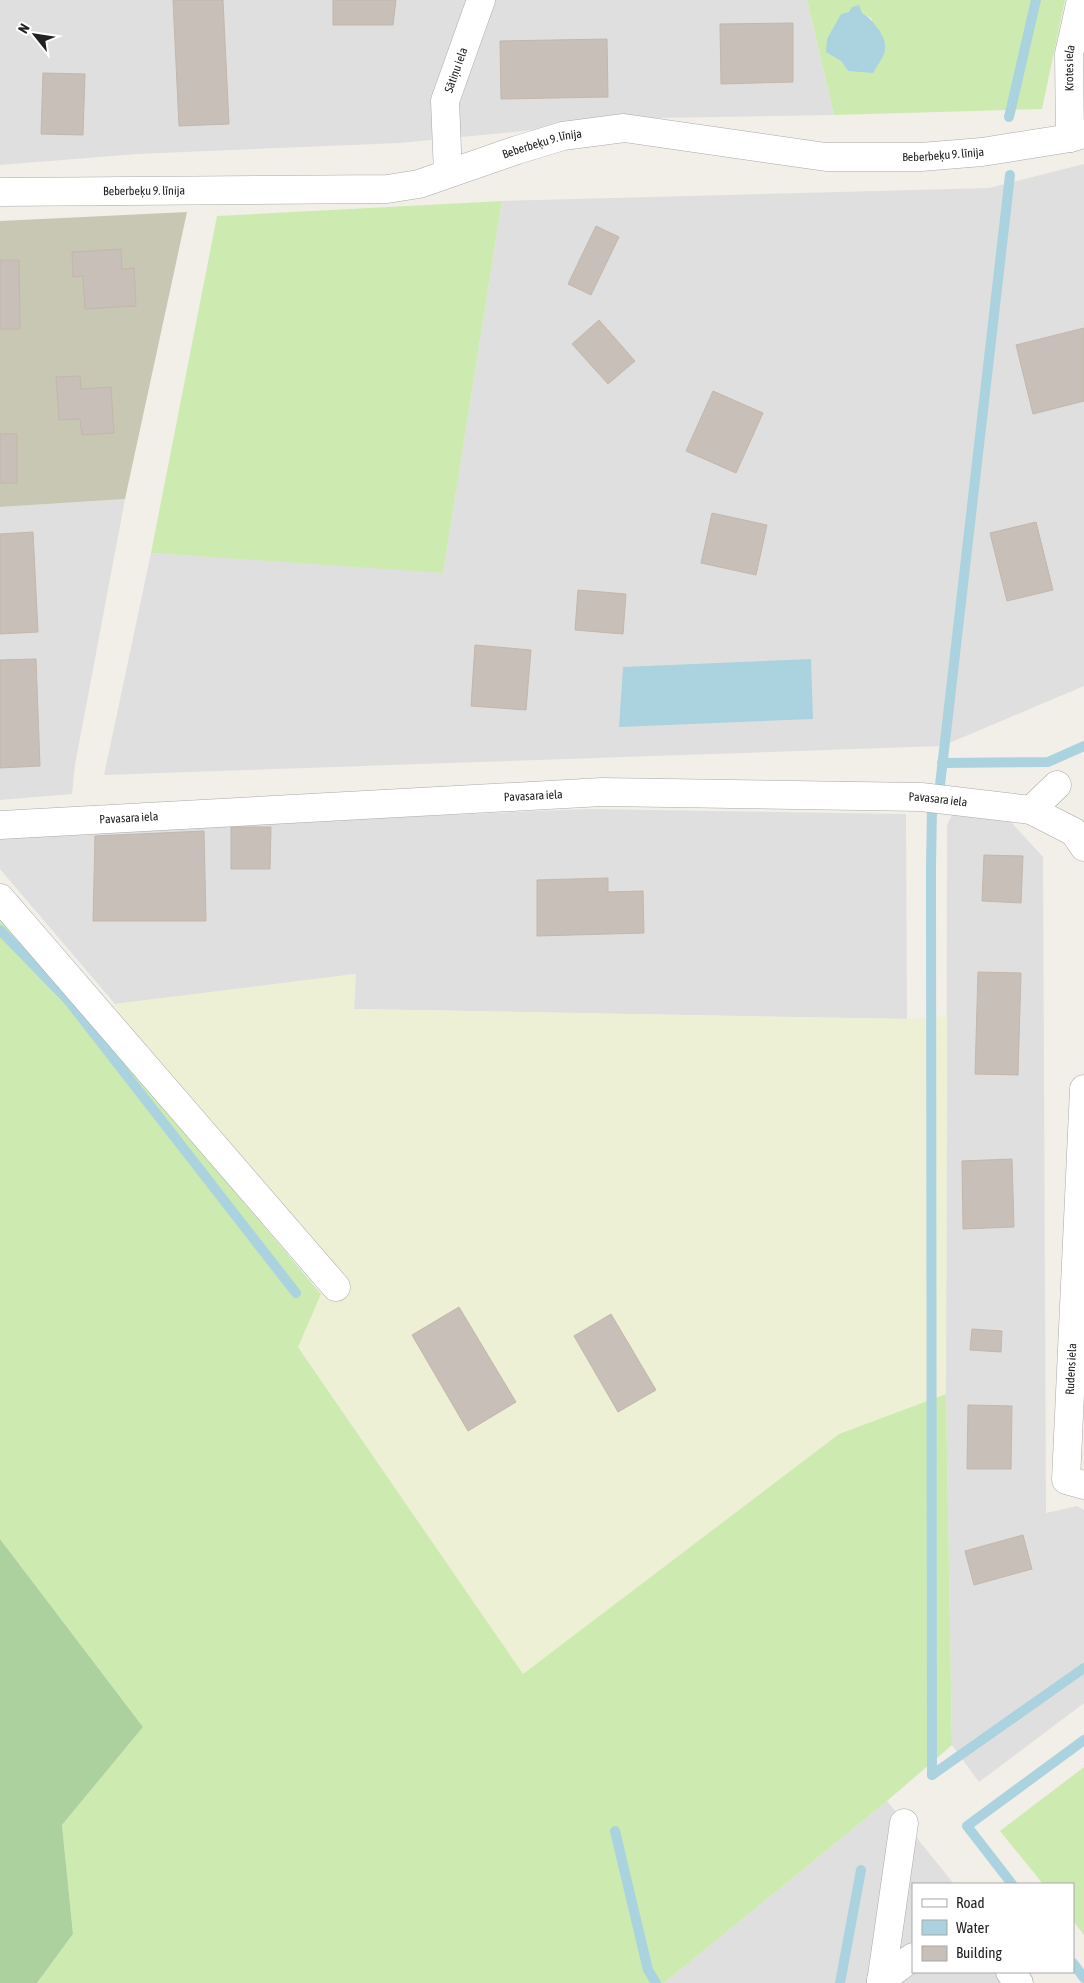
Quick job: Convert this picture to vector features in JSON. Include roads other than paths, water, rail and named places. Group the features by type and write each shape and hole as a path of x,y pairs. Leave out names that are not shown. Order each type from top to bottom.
{"street":[{"name":"Sātiņu iela","path":"448,174 445,101 481,0"},
{"name":"Krotes iela","path":"1077,136 1069,54 1080,0"},
{"name":"Beberbeķu 9. līnija","path":"0,192 387,189 419,184 563,136 624,128 826,157 922,157 965,154 1077,136"},
{"path":"1057,785 1031,810 1079,839"},
{"name":"Pavasara iela","path":"0,825 602,792 921,797 1031,810"},
{"path":"0,898 336,1287"},
{"name":"Rudens iela","path":"1084,1089 1066,1480 1084,1485"},
{"path":"881,1982 904,1822"},
{"path":"881,1982 912,1958"},
{"path":"1011,1973 1019,1983"}],"water":[{"path":"859,5 862,13 879,30 885,42 885,52 873,73 848,71 841,61 826,52 827,39 841,14 849,12 852,7"},
{"path":"811,659 813,719 619,727 623,667"}],"waterway":[{"path":"1009,117 1036,0"},
{"path":"940,785 1010,175"},
{"path":"942,763 1048,762 1084,746"},
{"path":"932,808 932,1775"},
{"path":"0,930 68,1000 296,1293"},
{"path":"932,1775 1084,1668"},
{"path":"1011,1883 967,1826 1084,1740"},
{"path":"615,1831 648,1970 656,1983"},
{"path":"840,1983 861,1870"},
{"path":"1074,1964 1084,1978"}]}
